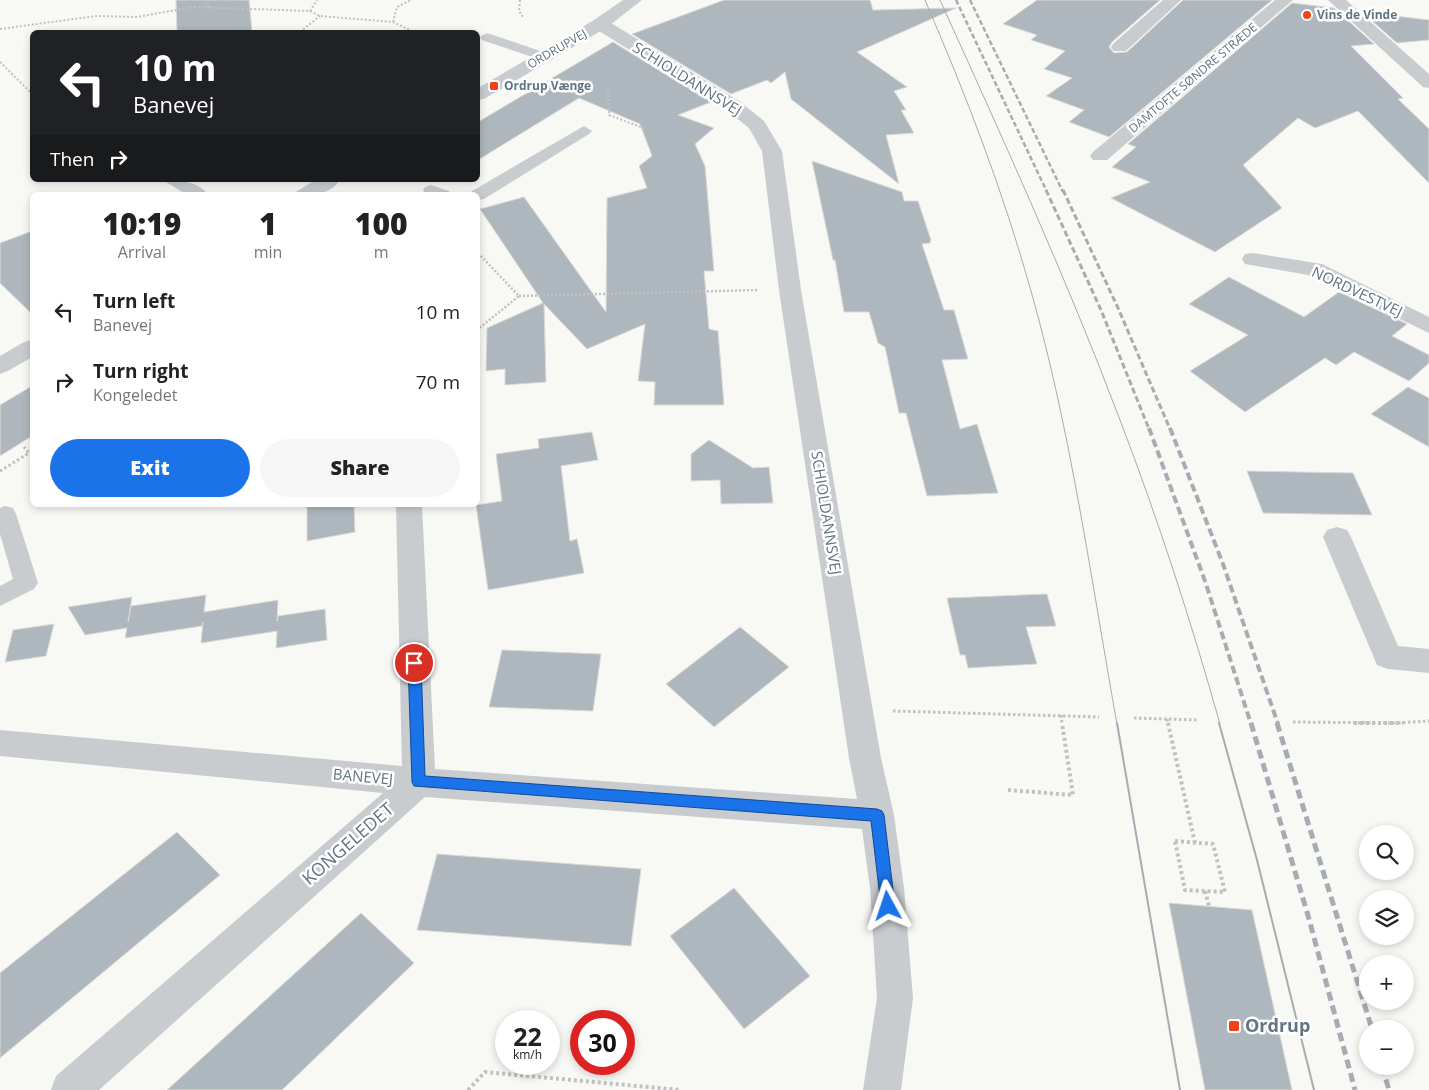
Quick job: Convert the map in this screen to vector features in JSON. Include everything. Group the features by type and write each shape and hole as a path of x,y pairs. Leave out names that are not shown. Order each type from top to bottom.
{"street":[{"name":"ORDRUPVEJ","path":"480,94 600,24 634,0"},
{"path":"1120,46 1173,0"},
{"name":"DAMTOFTE SØNDRE STRÆDE","path":"1100,156 1285,0"},
{"path":"1336,0 1429,83"},
{"name":"SCHIOLDANNSVEJ","path":"600,24 732,104 757,126 772,151 790,290 858,710 877,815 887,888 895,998 882,1090"},
{"path":"309,192 327,182"},
{"name":"NORDVESTVEJ","path":"1252,259 1314,269 1429,326"},
{"path":"1,364 30,348"},
{"path":"408,507 419,782"},
{"path":"1337,538 1388,656 1429,661"},
{"name":"BANEVEJ","path":"0,743 419,782 877,815"},
{"name":"KONGELEDET","path":"70,1090 419,782"}],"lane":[{"path":"487,37 544,57"},
{"path":"480,194 584,131"},
{"path":"175,182 194,192"},
{"path":"0,597 26,583 5,514"}],"path":[{"path":"203,0 210,9"},
{"path":"310,11 317,0"},
{"path":"393,22 396,7 411,0"},
{"path":"520,0 519,11 523,17"},
{"path":"0,29 96,16 137,17 193,7 310,11 320,16 393,22 410,30"},
{"path":"302,30 320,16"},
{"path":"0,62 30,92"},
{"path":"608,91 609,115 646,130"},
{"path":"480,256 519,296"},
{"path":"480,327 519,296 790,290"},
{"path":"0,471 30,453 24,447"},
{"path":"858,710 1099,717"},
{"path":"1008,790 1073,795 1061,715"},
{"path":"1134,718 1199,720"},
{"path":"1167,719 1195,843"},
{"path":"1293,722 1396,723 1429,721"},
{"path":"1175,841 1195,843 1213,844 1225,892 1185,890 1175,841"},
{"path":"1205,891 1209,906"},
{"path":"468,1090 485,1072 681,1090"}],"building":[{"path":"176,0 249,0 252,30 177,30"},
{"path":"724,0 870,0 873,10 956,8 857,52 907,87 894,91 906,110 901,110 914,133 886,135 899,184 791,99 785,72 771,83 767,80 731,94 632,34"},
{"path":"1037,0 1160,0 1112,42 1109,47 1114,53 1127,52 1183,0 1272,0 1109,137 1069,122 1084,110 1046,96 1072,78 1044,69 1065,51 1031,40 1037,35 1003,24"},
{"path":"1292,3 1334,8 1374,44 1351,46 1403,98 1398,99 1429,129 1429,183 1358,111 1315,128 1298,118 1243,165 1282,208 1215,252 1111,198 1150,182 1112,167 1136,147 1128,144"},
{"path":"1362,12 1429,20 1429,40 1397,43"},
{"path":"613,42 711,102 678,115 714,128 695,144 705,166 714,271 704,271 709,329 718,331 724,405 654,405 655,382 638,381 645,324 587,349 544,304 546,382 505,385 505,369 486,371 487,328 543,303 480,209 524,197 606,312 607,198 647,188 639,166 652,156 640,124 579,98 480,159 480,121"},
{"path":"812,161 902,192 904,201 918,201 931,240 930,243 922,244 944,310 954,310 968,359 942,360 960,429 977,424 998,493 927,496 906,413 899,413 885,347 878,343 869,312 844,312 835,260 833,260"},
{"path":"30,232 30,312 0,283 0,243"},
{"path":"1229,277 1304,317 1339,292 1407,324 1392,336 1429,355 1429,363 1409,381 1354,352 1336,365 1325,358 1245,412 1190,371 1248,335 1189,304"},
{"path":"30,387 30,437 0,456 0,405"},
{"path":"1408,387 1429,398 1429,447 1371,414"},
{"path":"592,432 598,460 561,466 570,541 577,539 584,573 488,590 476,507 480,507 480,504 502,501 496,454 539,448 538,439"},
{"path":"709,440 753,468 769,467 773,503 721,504 720,480 691,481 691,454"},
{"path":"1247,471 1353,473 1372,515 1263,513"},
{"path":"307,507 354,507 355,532 307,541"},
{"path":"1047,594 1056,626 1026,627 1037,664 968,668 965,655 960,655 947,598"},
{"path":"206,595 204,612 278,600 277,621 278,616 325,609 327,640 276,648 277,631 201,643 203,622 202,626 125,638 127,628 85,635 68,607 132,597 128,622 131,606"},
{"path":"54,624 46,656 5,662 13,630"},
{"path":"740,627 789,667 714,727 666,684"},
{"path":"502,650 601,654 593,711 489,707"},
{"path":"177,832 220,875 0,1058 0,973"},
{"path":"437,854 641,869 631,946 417,930"},
{"path":"734,888 810,976 744,1029 670,936"},
{"path":"1169,903 1252,910 1292,1090 1205,1090"},
{"path":"361,913 414,963 282,1090 167,1090"}],"tram line":[{"path":"925,0 955,71 996,180 1031,291 1058,398 1069,452 1117,724"},
{"path":"940,0 1056,261 1120,420 1173,570 1220,724"},
{"path":"1117,723 1180,1090"},
{"path":"1219,723 1257,860 1314,1090"}],"railway":[{"path":"956,0 1047,192"},
{"path":"970,0 1063,192"},
{"path":"1046,190 1101,310 1149,429"},
{"path":"1063,190 1118,308 1170,429"},
{"path":"1149,428 1205,581 1251,724"},
{"path":"1170,428 1223,564 1278,724"},
{"path":"1251,723 1309,919 1355,1090"},
{"path":"1277,723 1369,1020"},
{"path":"1385,1075 1389,1090"}],"place":[{"name":"Vins de Vinde","path":"1307,15"},
{"name":"Ordrup Vænge","path":"494,86"},
{"name":"Ordrup","path":"1234,1026"}],"route":[{"path":"414,663 419,782 877,815 888,906"}]}
